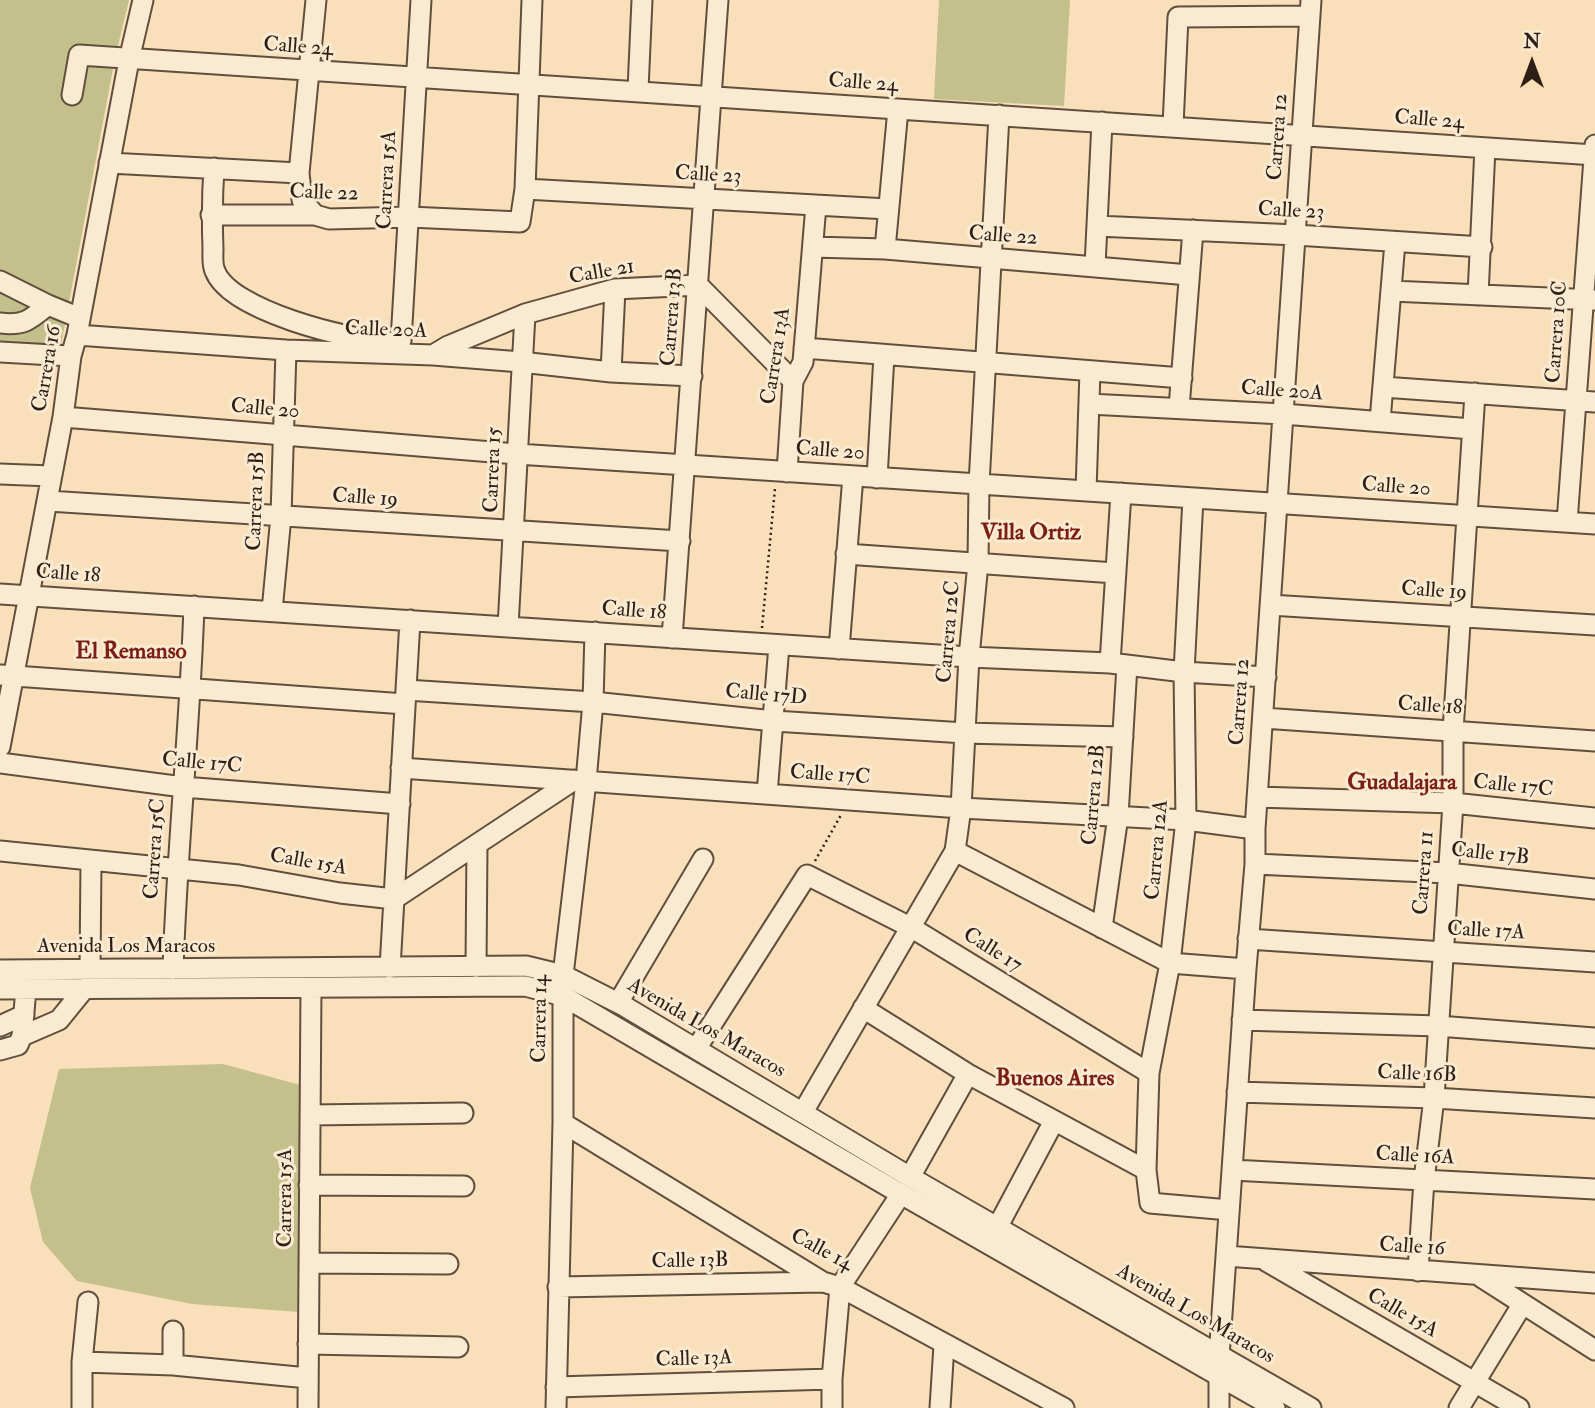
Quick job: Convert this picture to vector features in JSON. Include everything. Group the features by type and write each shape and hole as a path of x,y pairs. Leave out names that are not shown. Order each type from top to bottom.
{"street":[{"name":"Carrera 16","path":"0,747 7,675 28,596 48,501 71,356 143,0"},
{"path":"315,215 302,200 299,173 316,0"},
{"name":"Carrera 15A","path":"401,341 421,0"},
{"path":"525,189 532,0"},
{"path":"638,90 642,0"},
{"name":"Carrera 13B","path":"672,638 718,0"},
{"path":"1173,126 1178,17 1311,8"},
{"name":"Carrera 12","path":"1219,1408 1219,1366 1229,1210 1255,864 1257,797 1311,8"},
{"name":"Calle 24","path":"72,95 79,55 1485,148 1595,152"},
{"path":"885,249 898,109"},
{"name":"Carrera 12C","path":"803,1112 955,851 961,808 978,563 979,484 999,115"},
{"path":"1095,266 1102,122"},
{"path":"1478,295 1485,148"},
{"name":"Carrera 10C","path":"1567,522 1585,401 1595,152"},
{"path":"109,163 299,173"},
{"path":"214,169 211,215 214,269 222,282 237,293 285,318 342,335 384,342 401,341 425,355"},
{"name":"Calle 22","path":"211,215 315,215 329,219 409,217 520,222 525,189"},
{"name":"Calle 23","path":"525,189 888,209"},
{"name":"Carrera 13A","path":"782,471 793,381 803,362 816,205"},
{"name":"Calle 23","path":"1097,226 1482,247"},
{"path":"1180,408 1193,230"},
{"path":"1380,421 1395,242"},
{"name":"Calle 22","path":"813,247 885,249 1189,275"},
{"name":"Calle 20A","path":"0,281 48,305 79,326 286,350 425,355 521,362 611,373 692,376"},
{"path":"698,285 793,381"},
{"name":"Calle 21","path":"425,355 526,314 615,289 698,285"},
{"path":"611,373 615,289"},
{"path":"1391,291 1589,300"},
{"path":"0,323 17,325 29,320 48,305"},
{"name":"Carrera 15","path":"508,627 521,362 526,314"},
{"path":"804,348 1182,378"},
{"name":"Carrera 15B","path":"272,611 281,516 286,350"},
{"path":"0,352 71,356"},
{"path":"877,478 884,355"},
{"path":"1086,491 1090,371"},
{"path":"1383,387 1585,401"},
{"name":"Carrera 11","path":"1418,1271 1424,1180 1434,1098 1453,803 1453,731 1475,393"},
{"name":"Calle 20A","path":"1089,404 1283,414 1472,429"},
{"name":"Calle 20","path":"63,416 517,454 1595,524"},
{"path":"0,474 51,476"},
{"path":"839,649 853,476"},
{"name":"Carrera 12B","path":"1102,928 1118,816 1123,737 1115,573 1121,493"},
{"name":"Carrera 12A","path":"1193,498 1184,672 1186,820 1170,963 1149,1073 1146,1170 1150,1203 1229,1210"},
{"name":"Calle 19","path":"48,501 680,541"},
{"path":"846,554 1115,573"},
{"name":"Calle 18","path":"0,594 839,649 1119,664 1184,672 1266,677"},
{"name":"Calle 19","path":"1270,605 1595,625"},
{"name":"Carrera 15C","path":"173,969 194,606"},
{"path":"390,968 411,620"},
{"name":"Carrera 14","path":"556,1408 563,1123 563,975 580,781 593,702 595,632"},
{"path":"767,794 774,721 770,644"},
{"name":"Calle 17D","path":"7,675 191,689 593,702 774,721 965,733 1123,737"},
{"name":"Calle 18","path":"1263,718 1595,741"},
{"name":"Calle 17C","path":"0,763 183,787 400,804"},
{"name":"Calle 17C","path":"401,768 961,808 1186,820 1255,829"},
{"path":"394,899 580,781"},
{"name":"Calle 17C","path":"1257,797 1453,803 1595,818"},
{"path":"476,967 477,845"},
{"name":"Calle 15A","path":"0,851 239,875 340,893 394,899"},
{"path":"955,851 1170,963 1246,969"},
{"path":"618,1003 703,859"},
{"path":"22,1037 59,1020 88,979 91,861"},
{"name":"Calle 17B","path":"1255,864 1448,873 1595,889"},
{"path":"696,1049 807,875"},
{"name":"Calle 17","path":"807,875 912,928 1149,1073"},
{"name":"Calle 17A","path":"1248,939 1595,961"},
{"name":"Avenida Los Maracos","path":"0,989 173,969 526,966 563,975 618,1003 803,1112 906,1185 998,1226 1219,1366 1275,1408"},
{"name":"Avenida Los Maracos","path":"0,970 88,979 311,988 525,986 563,996 906,1185 1219,1366 1311,1408"},
{"path":"0,1050 18,1045 22,1037 26,988"},
{"name":"Carrera 15A","path":"308,1408 311,988"},
{"path":"863,1008 968,1074 1146,1170"},
{"path":"0,1026 24,1015"},
{"path":"1242,1020 1438,1026 1595,1038"},
{"path":"832,1408 831,1284 906,1185 968,1074"},
{"name":"Calle 16B","path":"1237,1092 1434,1098 1595,1108"},
{"path":"310,1115 463,1114"},
{"path":"998,1226 1054,1121"},
{"name":"Calle 14","path":"563,1123 831,1284 1064,1408"},
{"name":"Calle 16A","path":"1232,1170 1595,1189"},
{"path":"309,1185 464,1186"},
{"name":"Calle 16","path":"1226,1256 1595,1283"},
{"name":"Calle 15A","path":"1262,1259 1519,1408"},
{"path":"309,1263 448,1264"},
{"path":"1479,1275 1595,1350"},
{"name":"Calle 13B","path":"558,1287 831,1284"},
{"path":"82,1408 82,1362 88,1302"},
{"path":"1459,1408 1522,1305"},
{"path":"173,1331 173,1365"},
{"path":"308,1344 458,1347"},
{"path":"940,1408 944,1345"},
{"path":"82,1362 173,1365 308,1378"},
{"name":"Calle 13A","path":"556,1387 832,1380"}],"path":[{"path":"770,644 782,471"},
{"path":"807,875 850,800"}],"shaded area":[{"path":"0,0 129,0 115,58 61,345 0,342"},
{"path":"939,0 1070,0 1064,106 934,99"},
{"path":"223,1064 304,1086 299,1312 192,1304 77,1281 43,1242 30,1188 59,1069"}],"district":[{"name":"Villa Ortiz","path":"1031,534"},
{"name":"El Remanso","path":"131,653"},
{"name":"Guadalajara","path":"1402,784"},
{"name":"Buenos Aires","path":"1055,1080"}]}
